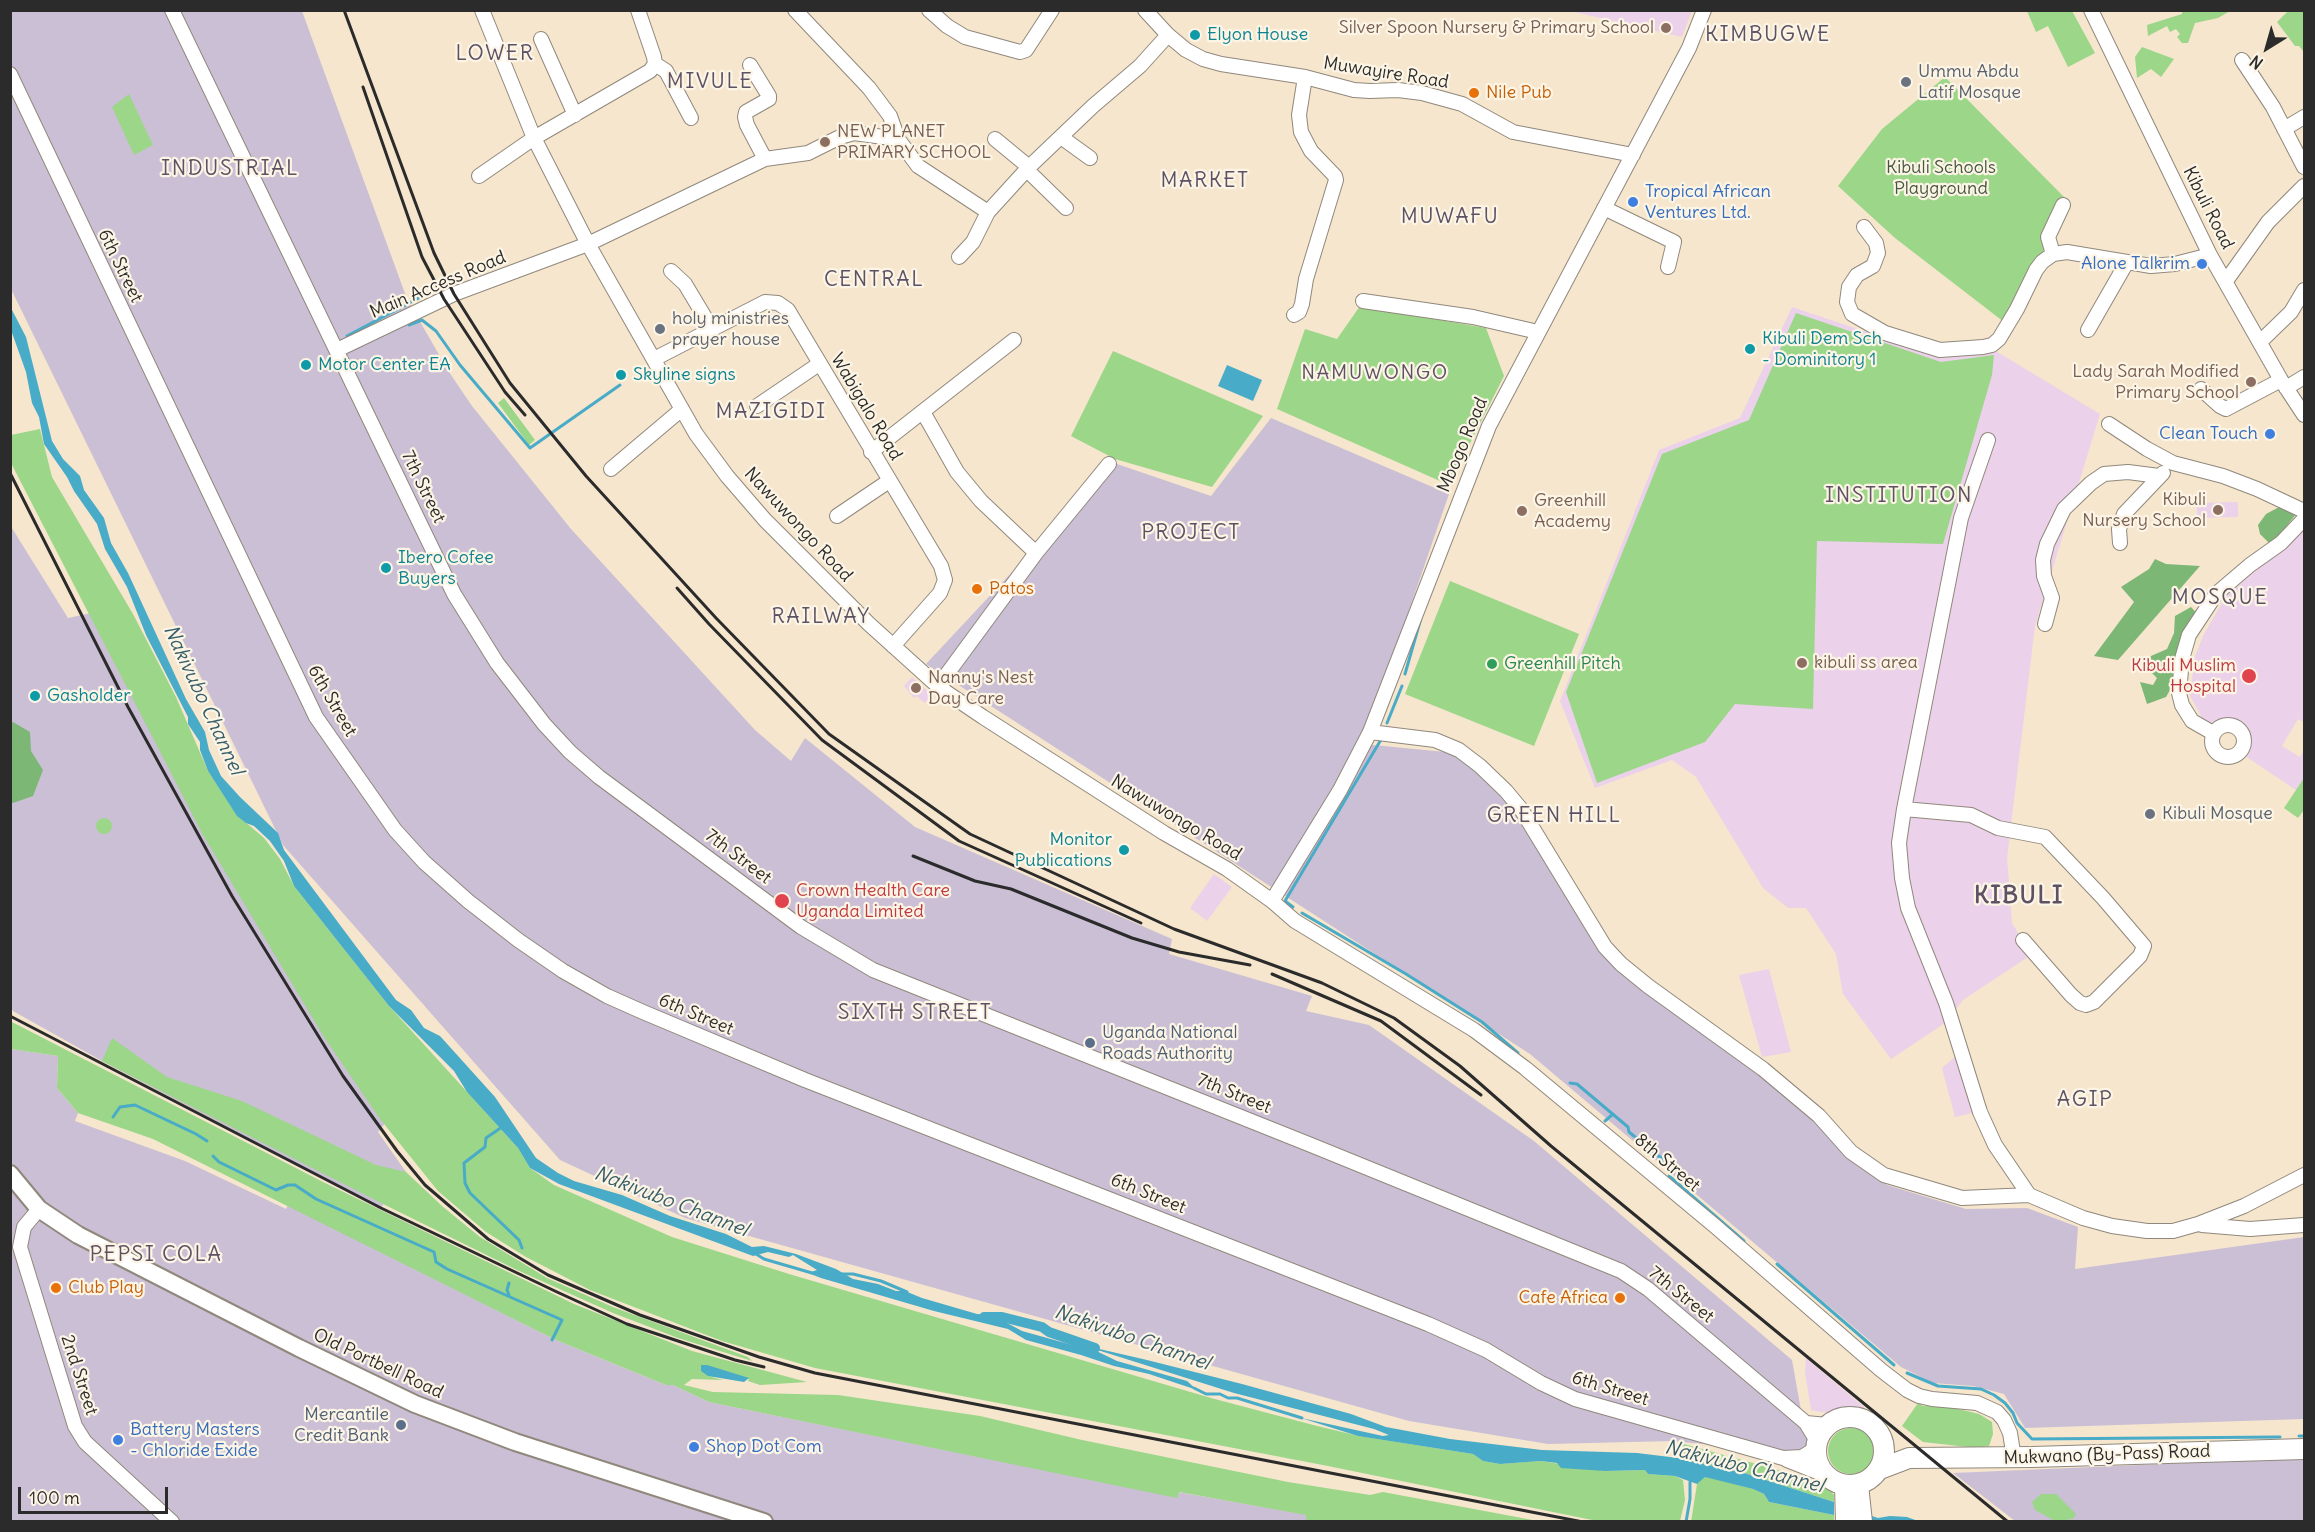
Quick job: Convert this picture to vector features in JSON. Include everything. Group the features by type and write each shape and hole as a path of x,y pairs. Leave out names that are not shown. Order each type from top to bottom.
{"highway":[{"path":"1881,1438 1884,1455 1880,1469 1853,1504 1819,1466 1820,1438 1846,1417 1856,1417 1874,1427 1881,1438 1909,1458"},
{"name":"Mukwano (By-Pass) Road","path":"1909,1458 2014,1458 2304,1449"},
{"path":"1880,1469 1909,1458"}],"main road":[{"name":"Old Portbell Road","path":"10,1174 39,1209 78,1235 299,1348 415,1404 515,1442 764,1521"}],"street":[{"name":"7th Street","path":"172,10 454,594 497,663 544,724 598,777 801,927 873,970 1621,1271 1648,1289 1806,1423 1820,1438"},
{"name":"Nawuwongo Road","path":"482,10 534,138 588,244 696,434 727,476 765,520 893,646 940,688 1164,833 1227,869 1272,901"},
{"path":"638,10 655,64 666,71 692,118"},
{"path":"795,10 868,88 893,121 898,139 918,166 988,212"},
{"path":"929,10 947,26 965,37 1020,52 1026,50 1052,10"},
{"name":"Muwayire Road","path":"1145,10 1168,35 1186,50 1203,59 1305,77 1354,90 1370,92 1398,90 1440,97 1474,110 1513,132 1633,155"},
{"name":"Mbogo Road","path":"1272,901 1340,789 1370,732 1489,426 1689,48 1704,10"},
{"name":"Kibuli Road","path":"2091,10 2210,255 2283,384 2304,415"},
{"path":"959,257 973,242 988,212 1028,168 1093,106 1140,66 1168,35"},
{"path":"541,39 575,115"},
{"path":"2242,60 2304,167"},
{"path":"479,176 534,138 645,75 655,64"},
{"path":"750,65 769,96 768,99 746,112 745,117 765,159"},
{"name":"6th Street","path":"10,74 316,717 395,830 417,854 468,901 518,940 563,971 598,991 653,1017 806,1080 1428,1324 1486,1350 1541,1383 1575,1399 1783,1458 1802,1457 1820,1438"},
{"path":"1294,315 1299,312 1302,304 1306,279 1336,180 1335,176 1311,151 1301,132 1299,115 1305,77"},
{"path":"2284,129 2304,117"},
{"name":"Main Access Road","path":"337,350 454,294 588,244 765,159 808,153 854,133 898,139"},
{"path":"1061,137 1090,158"},
{"path":"995,139 1028,168 1066,208"},
{"path":"2226,281 2268,222 2304,186"},
{"path":"2053,254 2048,237 2063,205"},
{"path":"1604,208 1674,242 1668,267"},
{"path":"1864,227 1876,243 1878,253 1873,266 1857,275 1849,287 1847,303 1852,314 1885,333 1940,350 1960,350 1992,345 2009,324 2042,261 2053,254 2067,252 2151,266 2210,255"},
{"path":"2088,330 2127,262"},
{"path":"671,271 685,284 712,329"},
{"path":"2260,342 2290,312 2304,290"},
{"path":"1363,301 1473,317 1538,332"},
{"name":"Wabigalo Road","path":"654,359 765,302 778,303 788,310 940,566 945,580 940,593 893,646"},
{"path":"871,452 1014,340"},
{"path":"757,406 819,364"},
{"path":"2201,389 2226,409 2304,377"},
{"path":"611,469 682,409"},
{"path":"923,412 957,472 981,501 1036,553"},
{"path":"2109,424 2173,463 2240,483 2304,511"},
{"path":"1988,440 1961,518 1899,843 1902,878 1908,908 1946,1003 1980,1112 1995,1145 2029,1194"},
{"path":"2120,543 2119,528 2124,514 2173,463"},
{"path":"940,688 947,674 1036,553 1108,464"},
{"path":"2045,624 2052,598 2044,576 2043,560 2047,544 2064,509 2104,474 2128,472 2159,476"},
{"path":"837,516 889,481"},
{"path":"2213,733 2192,721 2182,705 2179,693 2182,659 2189,635 2216,594 2250,565 2281,543 2304,519"},
{"path":"2221,725 2233,725 2242,732 2244,744 2238,754 2227,757 2217,753 2211,744 2213,733 2221,725"},
{"path":"1370,732 1435,740 1459,750 1490,775 1521,809 1605,947 1648,986 1763,1069 1803,1101 1864,1163 1884,1175 1962,1198 2029,1194 2083,1218 2112,1226 2147,1231 2173,1231 2198,1224 2244,1206 2304,1176"},
{"path":"1904,809 1971,815 1998,828 2044,837 2103,898 2144,946 2140,956 2094,1002 2086,1005 2071,995 2023,940"},
{"name":"8th Street","path":"1272,901 1295,921 1474,1030 1525,1068 1907,1390 1932,1399 1977,1403 1997,1412 2004,1420 2010,1434 2014,1458"},
{"name":"2nd Street","path":"39,1209 24,1227 20,1246 75,1426 85,1442 172,1521"},
{"path":"2198,1224 2250,1229 2304,1225"},
{"path":"1783,1458 1825,1475"}],"shaded area":[{"path":"11,11 302,11 407,299 449,372 472,406 571,529 755,730 791,761 805,738 915,827 1172,939 1169,954 1312,996 1306,1011 1369,1025 1534,1141 1792,1360 1805,1433 1809,1439 1807,1448 1800,1454 1673,1441 1548,1444 1409,1421 685,1218 560,1160 283,845 11,289"},
{"name":"Silver Spoon Nursery & Primary School","path":"1570,11 1692,11 1682,37"},
{"name":"kibuli ss area","path":"1792,307 1945,358 1994,350 2100,414 2035,626 2007,858 2012,923 2031,955 1963,1000 1945,1023 1891,1059 1843,994 1836,954 1806,908 1788,908 1763,888 1696,777 1672,760 1595,788 1560,701 1659,450 1740,418"},
{"path":"1271,418 1449,494 1363,744 1456,753 1509,805 1609,961 1804,1109 1849,1157 1887,1185 1966,1209 2027,1208 2078,1227 2075,1269 2304,1237 2304,1419 2025,1428 2004,1394 1973,1386 1933,1383 1901,1367 1530,1054 926,664 1114,463 1211,496"},
{"name":"Kibuli Nursery School","path":"2238,502 2238,517 2197,518 2197,503"},
{"path":"10,525 68,618 119,607 387,1121 378,1132 406,1172 381,1208 102,1061 13,1011 10,1005"},
{"name":"Kibuli Muslim Hospital","path":"2304,530 2304,722 2298,719 2282,746 2300,757 2304,750 2304,784 2299,792 2242,754 2248,744 2243,722 2229,720 2216,725 2202,718 2190,696 2195,656 2204,634 2226,596"},
{"name":"Nanny's Nest Day Care","path":"912,677 932,695 925,703 916,696 914,698 904,686"},
{"path":"1214,874 1232,887 1207,921 1190,908"},
{"path":"1769,969 1791,1052 1762,1057 1739,975"},
{"path":"11,1049 58,1056 57,1088 78,1113 75,1121 185,1161 286,1209 288,1205 556,1340 666,1385 673,1385 709,1402 1176,1497 1178,1492 1348,1522 11,1522"},
{"path":"1957,1055 1972,1113 1955,1117 1942,1068"},
{"path":"1806,1358 1864,1407 1860,1411 1843,1410 1827,1413 1811,1410 1805,1373"},
{"path":"2304,1458 2304,1521 2015,1521 1953,1473"}],"green space":[{"path":"2182,10 2230,11 2218,18 2195,23 2188,43 2182,43 2177,37 2180,34 2176,29 2170,32 2167,26 2148,36 2147,25 2182,14"},
{"path":"2027,11 2072,11 2095,53 2068,67 2048,26 2036,32"},
{"path":"2288,11 2304,11 2304,52 2299,46 2295,46 2277,22"},
{"path":"2142,47 2174,59 2161,77 2151,69 2137,78 2135,57"},
{"name":"Kibuli Schools Playground","path":"1945,77 2070,203 2004,322 1895,238 1838,186 1882,129"},
{"path":"129,94 153,145 134,155 112,107"},
{"path":"1360,306 1486,328 1504,376 1449,485 1277,409 1305,329 1337,339"},
{"path":"1796,313 1941,362 1994,355 1992,375 1943,544 1817,541 1813,709 1735,704 1705,742 1597,783 1566,692 1662,454 1749,420"},
{"path":"1113,351 1263,416 1212,487 1115,459 1071,436"},
{"path":"504,398 535,440 529,445 498,403"},
{"path":"40,429 52,477 133,614 176,697 208,771 237,815 264,838 280,859 294,886 389,1006 518,1148 530,1168 554,1185 672,1237 789,1274 1211,1398 1317,1426 1359,1436 1473,1454 1483,1461 1500,1464 1541,1461 1605,1471 1645,1470 1648,1474 1675,1476 1683,1480 1685,1500 1680,1521 1597,1521 1328,1466 815,1368 722,1341 590,1290 526,1257 486,1232 438,1191 380,1119 324,1037 203,835 11,463 11,435"},
{"path":"2283,505 2297,513 2281,533 2280,542 2268,542 2260,534 2258,525 2266,514"},
{"path":"2155,559 2166,564 2200,566 2118,660 2094,656 2134,602 2121,587 2149,569"},
{"name":"Greenhill Pitch","path":"1450,581 1579,634 1534,746 1405,694"},
{"path":"2191,607 2200,617 2174,683 2166,697 2147,704 2140,682 2153,685 2157,678 2145,666 2151,656 2167,649 2174,633 2175,616"},
{"path":"13,722 30,732 31,751 43,770 33,796 13,803 10,801 10,723"},
{"path":"2304,778 2304,810 2298,818 2284,808"},
{"path":"101,818 107,818 112,826 110,832 101,834 96,829 96,823"},
{"path":"10,1021 323,1182 574,1304 692,1351 807,1382 760,1385 748,1381 749,1379 708,1376 723,1380 692,1379 684,1385 713,1392 838,1395 980,1416 1082,1440 1288,1482 1370,1495 1383,1492 1538,1521 1306,1521 1306,1515 1179,1492 1177,1498 709,1402 673,1385 666,1385 556,1340 153,1139 78,1113 57,1088 58,1056 11,1049"},
{"path":"112,1038 167,1077 242,1101 376,1165 406,1172 480,1237 547,1278 613,1307 748,1357 752,1361 678,1338 613,1313 517,1270 383,1204 102,1061"},
{"path":"1918,1403 1923,1406 1950,1407 1979,1414 1992,1422 1993,1434 1989,1446 1977,1448 1923,1442 1902,1426"},
{"path":"1851,1428 1867,1435 1874,1451 1867,1467 1851,1474 1835,1467 1828,1451 1835,1435"},
{"path":"1680,1443 1793,1474 1828,1488 1834,1495 1834,1502 1741,1472 1678,1458"},
{"path":"1705,1476 1753,1489 1764,1494 1769,1502 1834,1515 1834,1521 1691,1522 1697,1484"},
{"path":"2041,1494 2056,1494 2076,1514 2073,1519 2055,1521 2035,1510 2032,1502"}],"water":[{"path":"11,308 26,337 52,441 63,459 80,476 84,490 104,518 111,543 128,573 186,699 205,732 209,750 221,776 278,833 284,850 396,1000 411,1010 424,1028 440,1036 495,1097 536,1158 558,1173 574,1181 622,1195 670,1216 726,1234 752,1247 764,1246 796,1254 836,1269 853,1279 878,1284 896,1291 905,1291 977,1314 992,1315 1022,1331 1076,1346 1082,1345 1242,1384 1351,1414 1386,1427 1450,1439 1542,1450 1637,1453 1678,1458 1741,1472 1834,1502 1834,1515 1769,1502 1764,1494 1753,1489 1705,1477 1697,1484 1675,1476 1648,1474 1645,1470 1605,1471 1561,1468 1557,1463 1541,1461 1500,1464 1483,1461 1473,1454 1358,1436 1301,1418 1383,1436 1389,1435 1374,1429 1234,1393 1088,1347 1117,1361 1187,1381 1197,1390 1149,1374 1026,1340 1008,1329 934,1311 821,1278 808,1273 817,1270 793,1255 789,1257 768,1252 753,1256 559,1184 530,1168 518,1148 467,1092 454,1071 389,1006 294,886 284,861 270,841 254,826 237,816 208,771 200,750 200,742 188,724 188,717 146,635 127,587 105,549 97,524 44,444 26,372 11,330"},
{"path":"1227,365 1262,380 1253,401 1218,386"},
{"path":"701,1365 749,1378 744,1382 708,1376 701,1371"},
{"path":"1872,1516 1878,1518 1907,1517 1918,1521 1875,1522 1871,1521"}],"waterway":[{"path":"347,336 430,292"},
{"path":"409,325 422,320 436,331 460,365 530,448 620,385"},
{"path":"1405,674 1421,618"},
{"path":"1387,723 1402,686"},
{"path":"1293,907 1285,901 1382,738"},
{"path":"1302,913 1482,1022 1518,1053"},
{"path":"1570,1083 1577,1084 1628,1127 1629,1132 1666,1162"},
{"path":"113,1117 120,1107 135,1105 207,1141"},
{"path":"1605,1121 1613,1114"},
{"path":"502,1127 486,1138 485,1147 464,1163 465,1183 470,1193 519,1240 522,1248"},
{"path":"213,1156 219,1162 276,1190 295,1185 316,1199 434,1252 436,1262 447,1269 562,1320 552,1340"},
{"path":"1669,1176 1744,1241"},
{"path":"756,1254 764,1259 812,1273"},
{"path":"1777,1264 1894,1365"},
{"path":"842,1274 853,1274 881,1281 907,1292"},
{"path":"509,1283 507,1290 509,1295"},
{"name":"Nakivubo Channel","path":"984,1317 1002,1317 1042,1327 1049,1332 1095,1348"},
{"path":"1907,1373 1938,1386 1981,1389 1994,1395 2005,1403 2017,1423 2032,1439 2280,1437"},
{"path":"1194,1388 1206,1394 1237,1398 1302,1418"},
{"path":"2299,1436 2304,1436"},
{"path":"1686,1522 1690,1482"}],"railway":[{"path":"344,10 434,253 454,294 510,383 586,476 716,618 829,734 970,834 1174,929 1322,983 1394,1018 1460,1066 1551,1146 2008,1522"},
{"path":"363,87 422,257 444,299 505,392 525,415"},
{"path":"10,473 128,707 232,896 343,1076 397,1151 425,1185 488,1239 548,1275 640,1315 759,1357 815,1373 1583,1522"},
{"path":"677,588 822,740 959,841 1141,923"},
{"path":"913,856 975,881 1011,889 1132,938 1179,952 1250,965"},
{"path":"1272,974 1381,1021 1481,1095"},
{"path":"10,1016 381,1208 557,1292 627,1324 735,1360 764,1367"}],"place":[{"name":"Silver Spoon Nursery & Primary School","path":"1666,28"},
{"name":"Elyon House","path":"1195,35"},
{"name":"Ummu Abdu Latif Mosque","path":"1906,82"},
{"name":"Nile Pub","path":"1474,93"},
{"name":"NEW PLANET PRIMARY SCHOOL","path":"825,142"},
{"name":"Tropical African Ventures Ltd.","path":"1633,202"},
{"name":"Alone Talkrim","path":"2202,264"},
{"name":"holy ministries prayer house","path":"660,329"},
{"name":"Kibuli Dem Sch - Dominitory 1","path":"1750,349"},
{"name":"Motor Center EA","path":"306,365"},
{"name":"Skyline signs","path":"621,375"},
{"name":"Lady Sarah Modified Primary School","path":"2251,382"},
{"name":"Clean Touch","path":"2270,434"},
{"name":"Kibuli Nursery School","path":"2218,510"},
{"name":"Greenhill Academy","path":"1522,511"},
{"name":"Ibero Cofee Buyers","path":"386,568"},
{"name":"Patos","path":"977,589"},
{"name":"kibuli ss area","path":"1802,663"},
{"name":"Greenhill Pitch","path":"1492,664"},
{"name":"Kibuli Muslim Hospital","path":"2249,676"},
{"name":"Nanny's Nest Day Care","path":"916,688"},
{"name":"Gasholder","path":"35,696"},
{"name":"Kibuli Mosque","path":"2150,814"},
{"name":"Monitor Publications","path":"1124,850"},
{"name":"Crown Health Care Uganda Limited","path":"782,901"},
{"name":"Uganda National Roads Authority","path":"1090,1043"},
{"name":"Club Play","path":"56,1288"},
{"name":"Cafe Africa","path":"1620,1298"},
{"name":"Mercantile Credit Bank","path":"401,1425"},
{"name":"Battery Masters - Chloride Exide","path":"118,1440"},
{"name":"Shop Dot Com","path":"694,1447"}],"district":[{"name":"KIMBUGWE","path":"1768,35"},
{"name":"LOWER","path":"495,54"},
{"name":"MIVULE","path":"710,82"},
{"name":"INDUSTRIAL","path":"230,169"},
{"name":"MARKET","path":"1205,181"},
{"name":"MUWAFU","path":"1450,217"},
{"name":"CENTRAL","path":"874,280"},
{"name":"NAMUWONGO","path":"1375,373"},
{"name":"MAZIGIDI","path":"771,412"},
{"name":"INSTITUTION","path":"1899,496"},
{"name":"PROJECT","path":"1191,533"},
{"name":"MOSQUE","path":"2220,598"},
{"name":"RAILWAY","path":"821,617"},
{"name":"GREEN HILL","path":"1554,816"},
{"name":"KIBULI","path":"2019,896"},
{"name":"SIXTH STREET","path":"915,1013"},
{"name":"AGIP","path":"2085,1100"},
{"name":"PEPSI COLA","path":"156,1255"}]}
